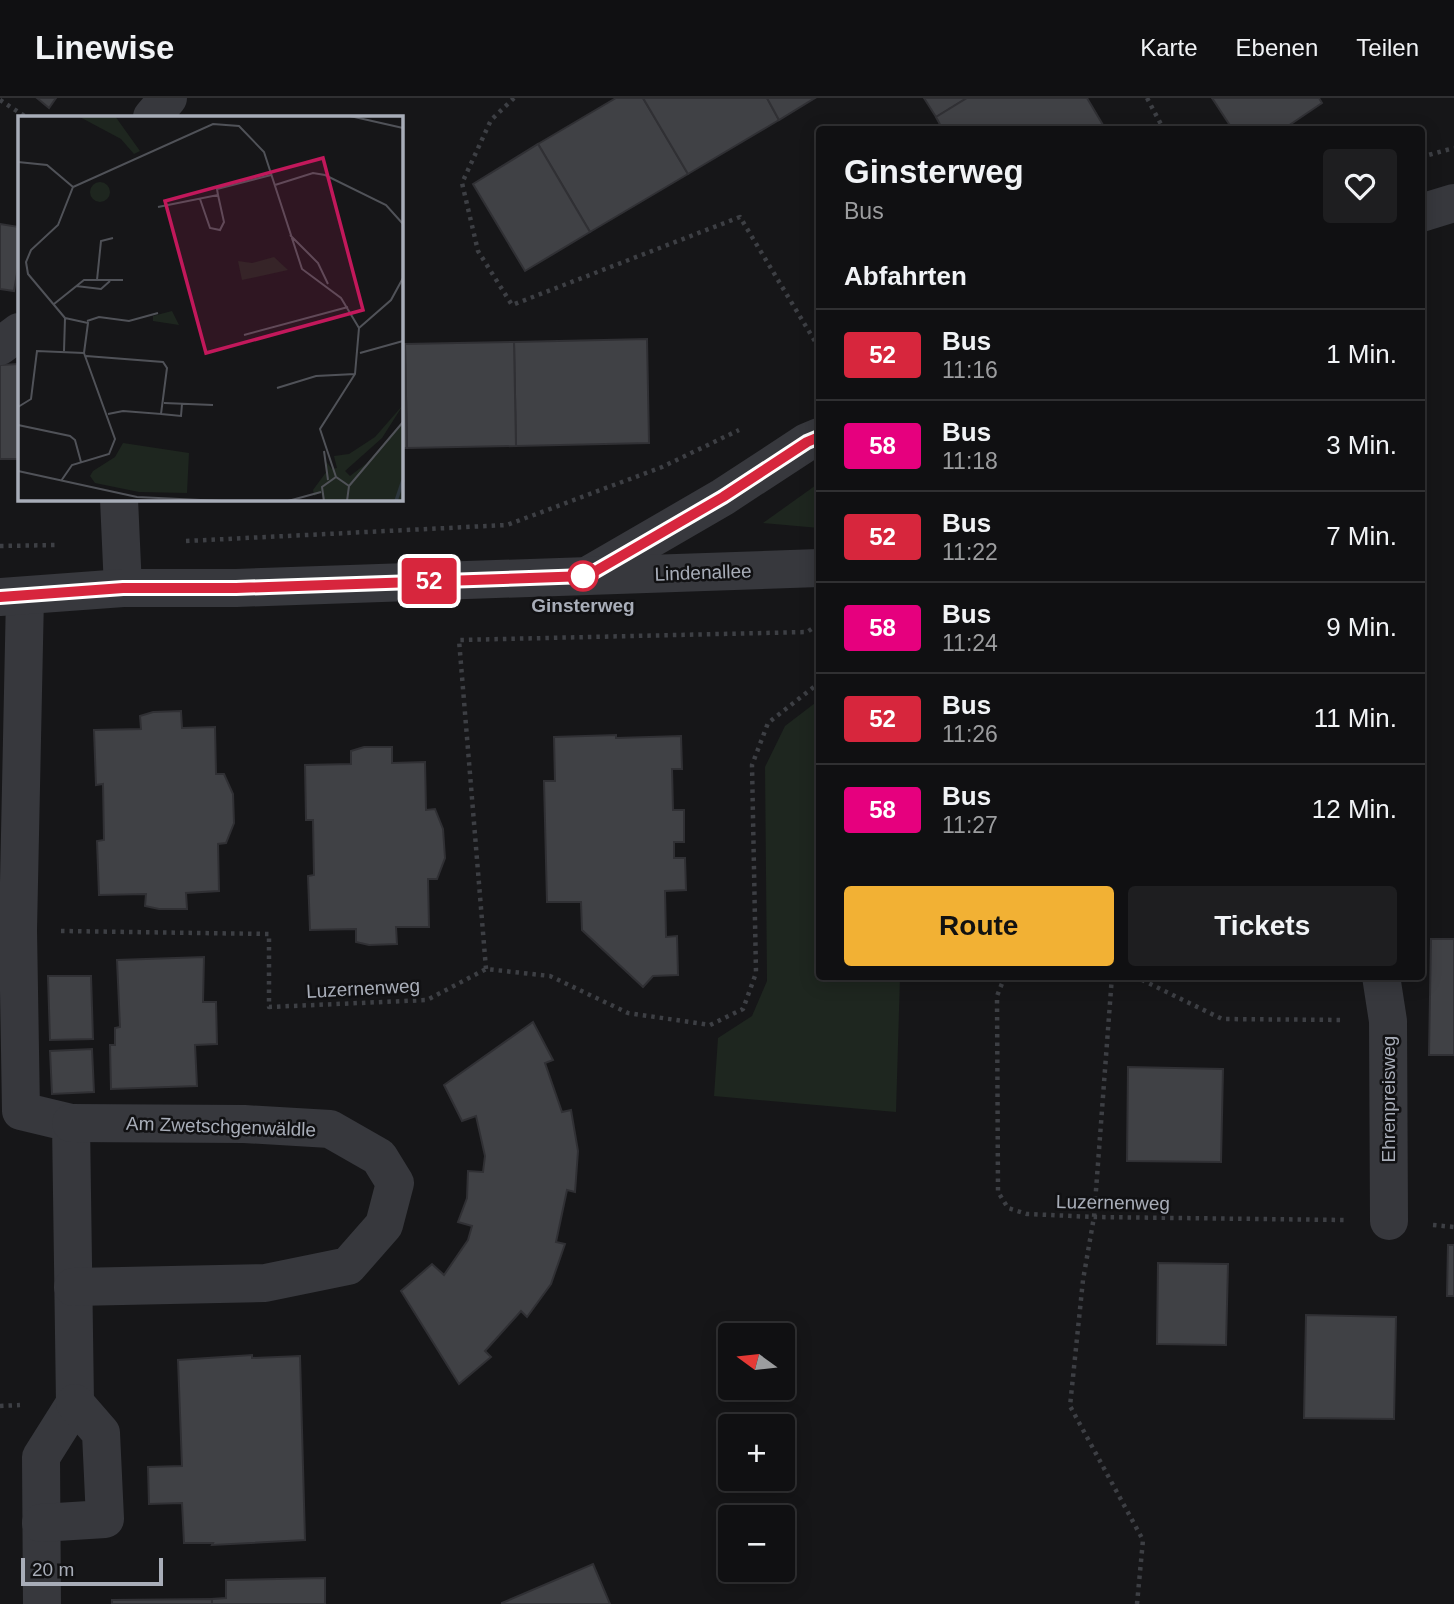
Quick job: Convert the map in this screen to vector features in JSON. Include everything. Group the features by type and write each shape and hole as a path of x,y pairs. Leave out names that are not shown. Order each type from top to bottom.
{"street":[{"path":"153,116 168,98"},
{"path":"1425,212 1454,204"},
{"path":"0,346 18,333"},
{"name":"Lindenallee","path":"587,576 723,497 816,438"},
{"path":"119,500 123,588"},
{"name":"Lindenallee","path":"12,596 123,588 236,588 816,568"},
{"name":"Am Zwetschgenwäldle","path":"12,596 21,1111 71,1123 244,1124 330,1129 379,1157 395,1183 384,1225 348,1266 265,1283 73,1287"},
{"name":"Ehrenpreisweg","path":"1382,980 1388,1021 1389,1221"},
{"path":"42,1604 41,1457 75,1403 71,1123"},
{"path":"41,1523 105,1519 101,1433 75,1403"}],"path":[{"path":"514,98 491,120 462,183 478,251 512,305 740,217 816,343"},
{"path":"1147,98 1162,126"},
{"path":"0,100 24,116"},
{"path":"1425,156 1454,148"},
{"path":"0,547 121,544 507,525 663,467 747,427"},
{"path":"816,626 807,632 459,640 486,969 550,976 628,1013 710,1025 743,1009 756,973 752,765 768,723 816,685"},
{"name":"Luzernenweg","path":"18,930 269,934 269,1007 427,1000 486,969"},
{"name":"Luzernenweg","path":"1003,980 997,996 998,1192 1007,1208 1027,1214 1094,1217 1389,1221 1454,1227"},
{"path":"1112,980 1094,1217 1083,1280 1070,1406 1143,1541 1137,1604"},
{"path":"1142,980 1222,1019 1388,1021"}],"shaded area":[{"path":"816,485 816,528 763,523"},
{"path":"816,702 816,980 900,980 896,1112 714,1096 718,1038 752,1016 767,981 765,767 785,726"}],"building":[{"path":"37,98 56,98 49,108"},
{"path":"616,98 643,98 688,174 590,232 538,144"},
{"path":"643,98 767,98 779,120 688,174"},
{"path":"767,98 815,98 779,120"},
{"path":"924,98 967,98 936,117"},
{"path":"967,98 1087,98 1104,126 941,126 936,117"},
{"path":"1212,98 1319,98 1322,103 1288,126 1230,126"},
{"path":"538,144 590,232 525,271 473,184"},
{"path":"0,224 18,227 18,268 14,291 0,289"},
{"path":"647,339 649,443 516,446 514,342"},
{"path":"514,342 516,446 407,448 405,344"},
{"path":"402,344 405,344 407,448 402,448"},
{"path":"18,364 18,459 0,459 0,365"},
{"path":"181,711 182,728 215,727 216,774 224,774 233,794 234,823 226,843 218,844 219,891 186,893 187,909 145,906 146,894 99,895 97,841 104,840 103,784 96,785 94,730 141,729 140,716 153,712"},
{"path":"616,735 616,738 681,736 682,769 672,769 673,810 684,810 684,842 674,842 674,858 685,858 686,890 665,891 666,937 677,936 678,975 653,976 643,987 582,930 581,902 547,902 544,781 555,781 554,737"},
{"path":"364,747 392,747 392,763 425,762 426,810 435,809 443,829 445,858 437,879 428,879 429,927 396,927 397,944 369,945 356,942 356,929 310,930 308,876 314,875 313,820 306,820 305,765 351,764 351,751"},
{"path":"1431,939 1454,939 1454,1055 1429,1055"},
{"path":"204,957 203,1002 216,1002 217,1044 195,1045 197,1086 111,1089 110,1045 115,1045 115,1028 120,1027 117,960"},
{"path":"48,976 91,976 93,1039 50,1040"},
{"path":"533,1022 553,1060 545,1063 562,1112 571,1110 578,1151 575,1192 567,1190 556,1242 565,1244 551,1284 527,1317 521,1311 485,1351 491,1357 459,1384 401,1291 432,1264 444,1275 468,1240 472,1226 458,1222 467,1198 468,1171 483,1172 485,1156 476,1116 462,1121 444,1085"},
{"path":"92,1049 94,1092 52,1094 50,1051"},
{"path":"1128,1067 1223,1069 1221,1162 1127,1161"},
{"path":"1448,1245 1454,1245 1454,1296 1447,1296"},
{"path":"1158,1263 1228,1264 1226,1345 1157,1344"},
{"path":"1306,1315 1396,1317 1394,1419 1304,1418"},
{"path":"252,1355 252,1358 300,1356 305,1540 212,1545 213,1543 184,1543 182,1503 149,1504 148,1467 182,1466 178,1360"},
{"path":"593,1564 610,1604 502,1604 502,1603"},
{"path":"325,1578 325,1604 212,1604 212,1599 226,1598 226,1580"},
{"path":"212,1599 212,1604 112,1604 112,1600"}],"bus line":[{"name":"52","path":"0,597 123,588 236,588 587,576 723,497 816,438"}],"place":[{"name":"Ginsterweg","path":"583,576"}]}
